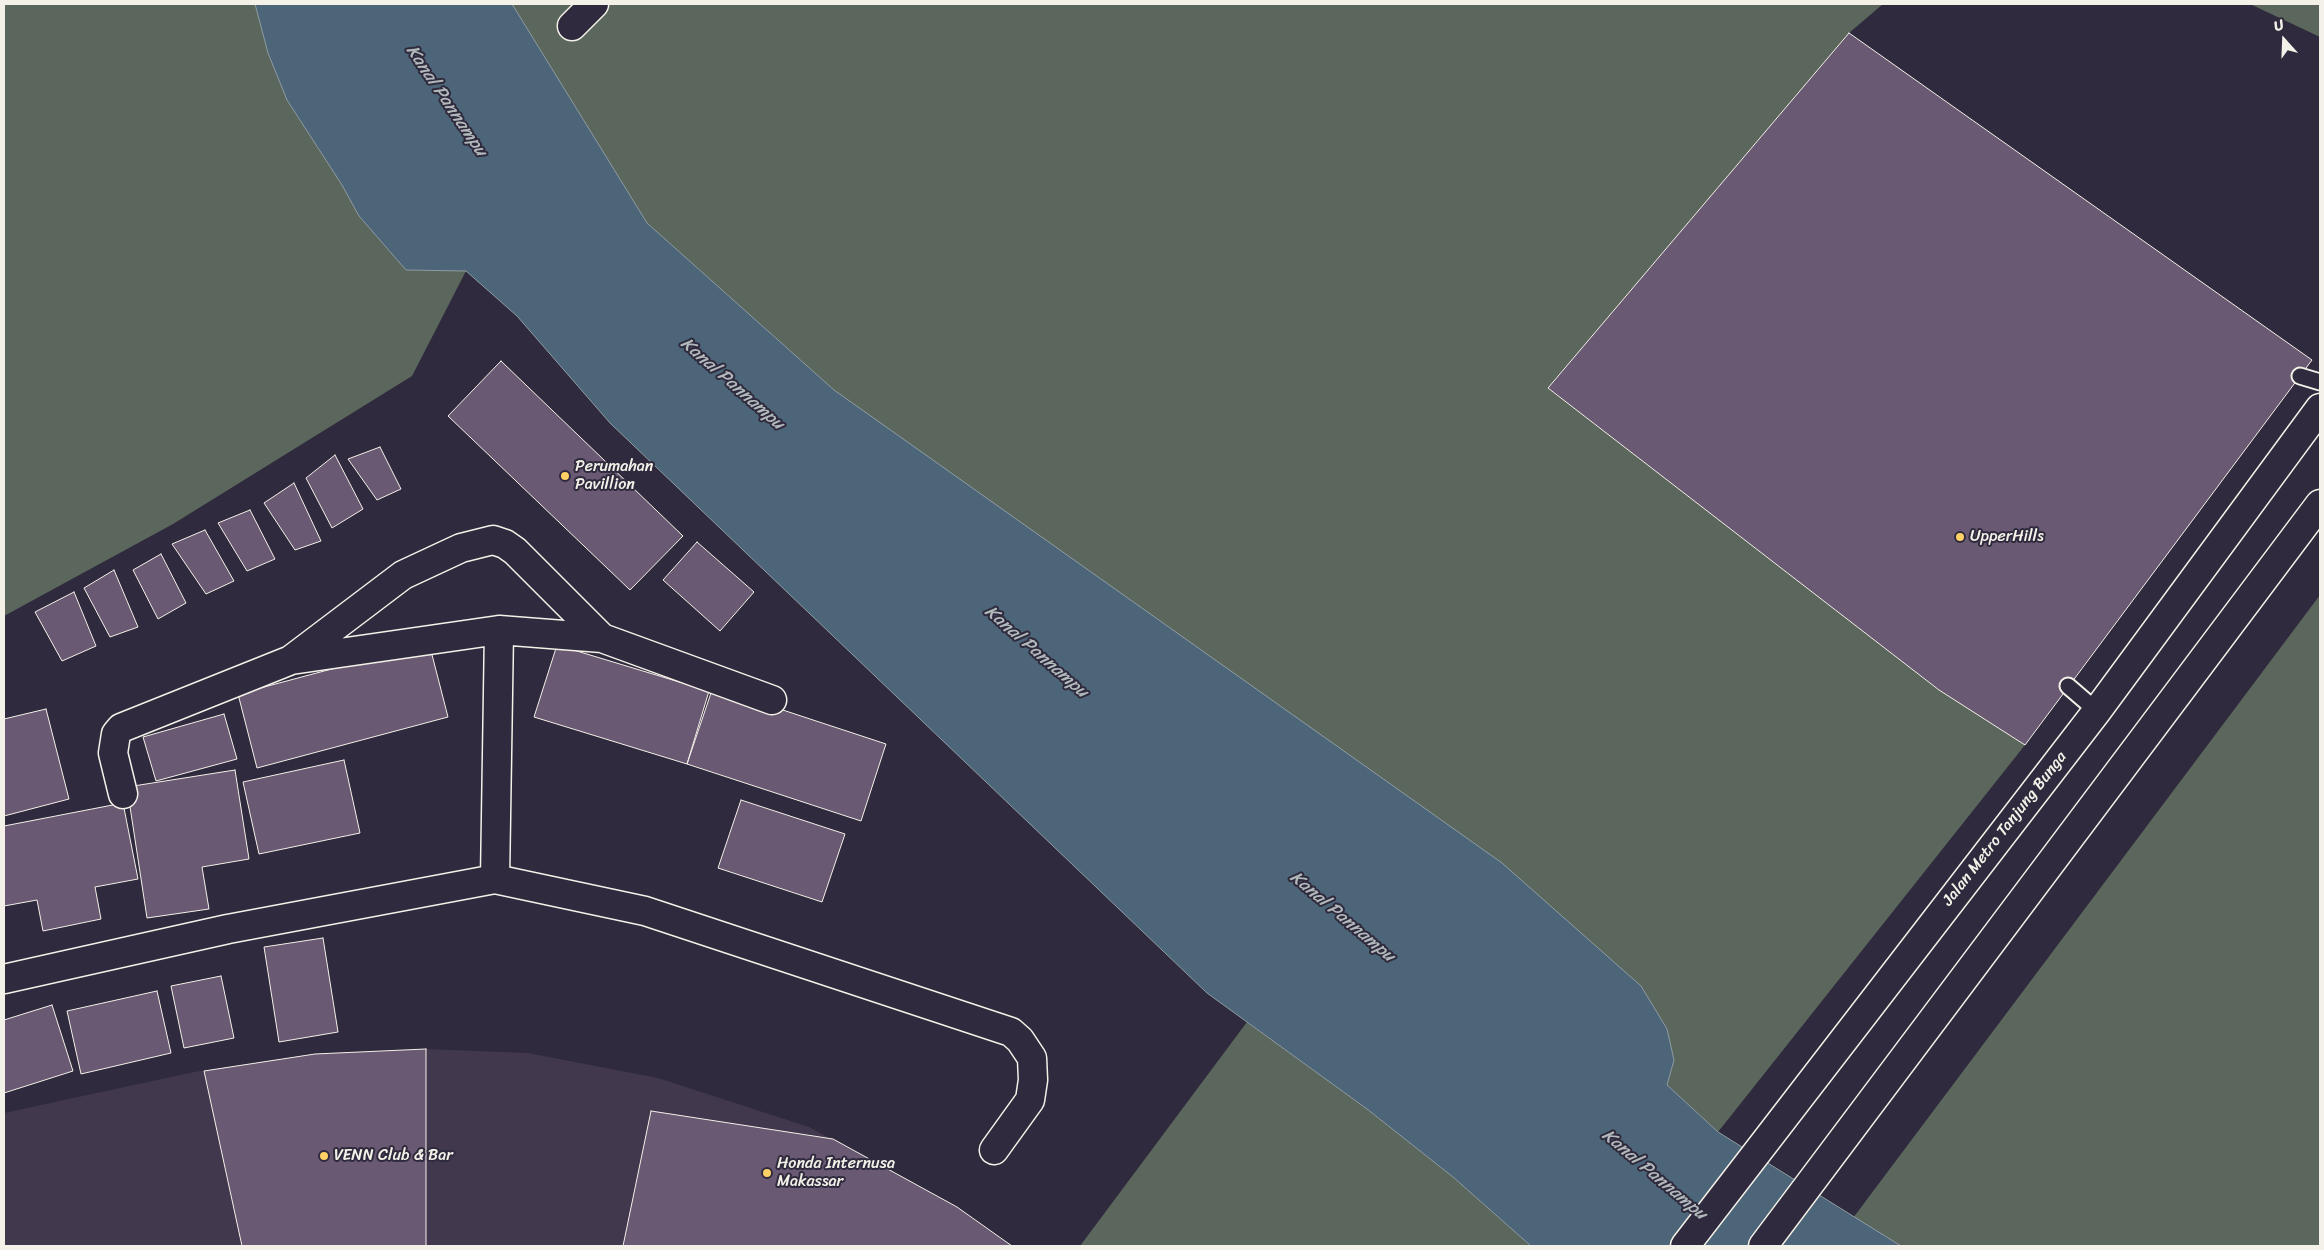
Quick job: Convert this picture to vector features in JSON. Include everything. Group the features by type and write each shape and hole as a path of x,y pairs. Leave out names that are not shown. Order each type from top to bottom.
{"street":[{"path":"572,26 594,4"},
{"name":"Jalan Metro Tanjung Bunga","path":"1685,1246 2097,711 2320,408"},
{"path":"1763,1246 2320,504"},
{"path":"291,660 403,575 461,548 493,540 505,544 515,551 602,638"},
{"path":"495,879 499,630"},
{"path":"123,794 113,753 116,734 121,728 291,660 499,630 602,638 772,700"},
{"path":"4,979 228,929 495,879 645,911 1011,1032 1020,1040 1032,1058 1033,1080 1030,1100 994,1150"}],"lane":[{"path":"2300,376 2320,382"},
{"path":"2068,686 2097,711"}],"shaded area":[{"path":"426,1049 528,1053 658,1078 809,1127 957,1207 1012,1246 4,1246 4,1113 194,1072 315,1054"}],"green space":[{"path":"4,4 255,4 268,53 287,100 342,185 359,216 406,270 466,271 412,376 173,524 4,616"},
{"path":"512,4 1883,4 1849,33 1548,388 1939,690 2025,745 1718,1132 1667,1085 1674,1060 1667,1029 1641,986 834,390 647,223"},
{"path":"2250,4 2320,4 2320,37"},
{"path":"2320,595 2320,1246 1901,1246 1853,1218"},
{"path":"1247,1022 1367,1109 1453,1177 1531,1246 1080,1246"}],"water":[{"name":"Kanal Pannampu","path":"255,4 512,4 647,223 834,390 1502,863 1641,986 1667,1029 1674,1060 1667,1085 1718,1132 1901,1246 1531,1246 1453,1177 1367,1109 1207,993 610,423 517,316 466,271 406,270 359,216 342,185 287,100 268,53"}],"building":[{"name":"UpperHills","path":"1849,33 2312,360 2025,745 1939,690 1548,388"},
{"name":"Perumahan Pavillion","path":"501,361 683,536 630,590 448,416"},
{"path":"380,447 401,489 377,500 348,459"},
{"path":"335,455 363,509 332,528 306,478"},
{"path":"294,483 321,541 295,550 264,503"},
{"path":"250,510 275,559 247,571 218,523"},
{"path":"205,530 234,581 206,594 172,544"},
{"path":"697,542 754,592 720,631 663,580"},
{"path":"161,554 186,603 158,619 133,570"},
{"path":"114,570 138,627 110,637 84,588"},
{"path":"74,592 96,646 62,661 35,612"},
{"path":"429,643 448,717 257,768 238,694"},
{"path":"557,645 709,691 687,764 534,717"},
{"path":"713,687 886,744 861,821 687,764"},
{"path":"46,709 69,799 4,816 4,719"},
{"path":"224,714 237,759 156,781 143,737"},
{"path":"344,760 360,833 259,854 243,782"},
{"path":"235,770 249,859 202,867 209,909 147,918 127,787"},
{"path":"741,800 845,834 822,902 718,868"},
{"path":"123,803 138,879 95,887 101,919 43,931 37,900 4,906 4,826"},
{"path":"323,938 338,1032 279,1042 264,947"},
{"path":"221,976 234,1038 184,1048 171,986"},
{"path":"157,991 171,1053 81,1074 67,1011"},
{"path":"52,1005 73,1071 4,1093 4,1020"},
{"name":"VENN Club & Bar","path":"426,1049 426,1246 242,1246 204,1071 315,1054"},
{"name":"Honda Internusa Makassar","path":"651,1111 833,1139 957,1207 1012,1246 623,1246"}],"place":[{"name":"Perumahan Pavillion","path":"565,476"},
{"name":"UpperHills","path":"1960,537"},
{"name":"VENN Club & Bar","path":"324,1156"},
{"name":"Honda Internusa Makassar","path":"767,1173"}]}
